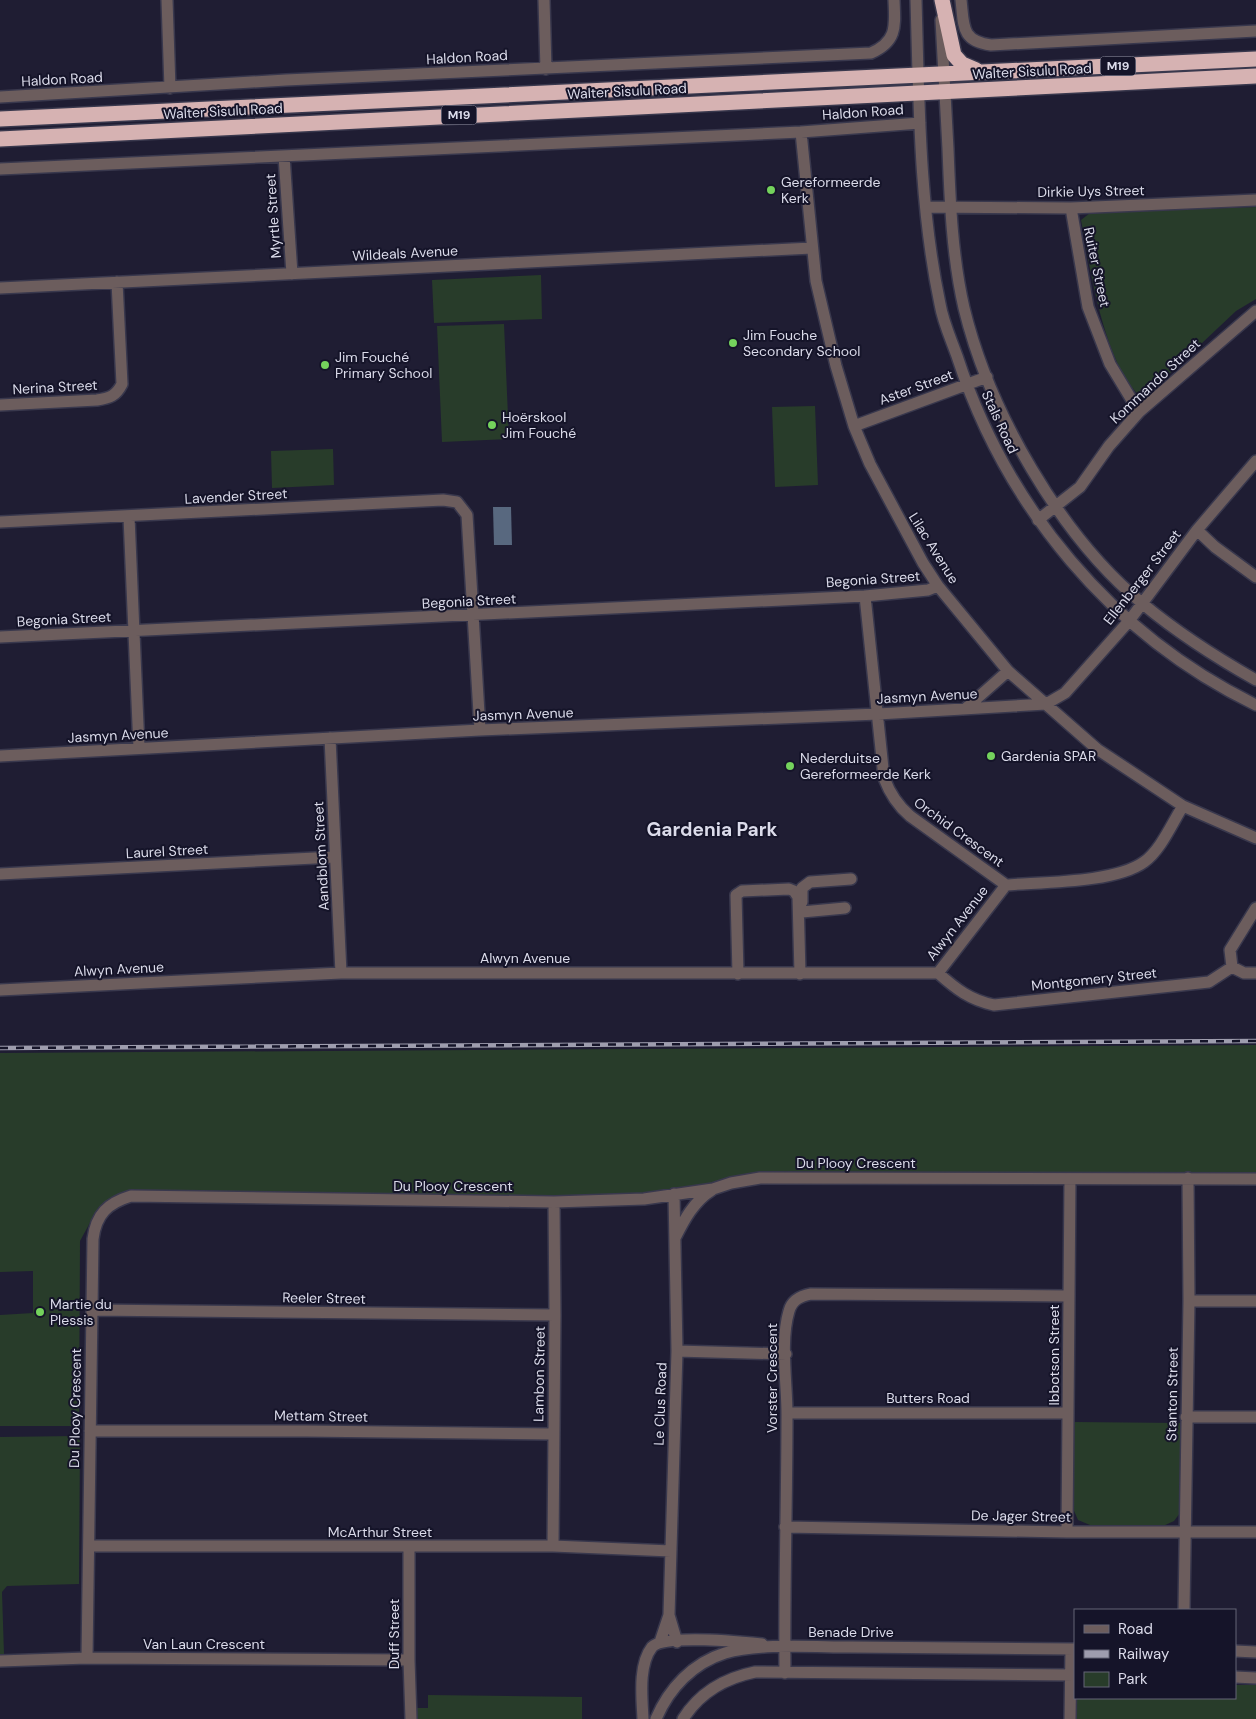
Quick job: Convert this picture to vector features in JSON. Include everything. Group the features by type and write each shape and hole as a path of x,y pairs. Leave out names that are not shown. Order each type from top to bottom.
{"highway":[{"path":"941,0 954,55 962,64 980,71"},
{"name":"Walter Sisulu Road","path":"0,119 1256,58"},
{"path":"1184,62 1185,79"},
{"path":"1093,67 1094,84"},
{"name":"Walter Sisulu Road","path":"0,139 1256,76"}],"street":[{"path":"167,0 170,88"},
{"path":"544,0 546,69"},
{"name":"Haldon Road","path":"0,97 871,53 881,49 891,37 894,23 894,0"},
{"name":"Stals Road","path":"916,0 920,123 926,207 940,305 966,385 993,448 1038,520 1078,568 1129,621 1196,672 1256,705"},
{"name":"Stals Road","path":"941,0 950,206 964,308 987,377 1032,469 1075,533 1142,603 1202,647 1256,680"},
{"path":"962,0 964,28 968,36 977,42 991,45 1256,31"},
{"name":"Haldon Road","path":"0,169 801,132 920,123"},
{"name":"Lilac Avenue","path":"801,132 812,248 825,325 854,426 889,503 938,586 1008,671 1097,749 1183,806 1256,838"},
{"name":"Myrtle Street","path":"284,156 292,274"},
{"name":"Dirkie Uys Street","path":"926,207 1071,208 1256,200"},
{"name":"Ruiter Street","path":"1071,208 1088,307 1110,364 1139,412"},
{"name":"Wildeals Avenue","path":"0,288 812,248"},
{"name":"Nerina Street","path":"0,405 97,400 111,398 117,393 122,384 117,282"},
{"name":"Kommando Street","path":"1038,520 1080,487 1109,446 1139,412 1256,311"},
{"name":"Aster Street","path":"854,426 987,377"},
{"name":"Ellenberger Street","path":"1046,704 1065,693 1129,621 1197,530 1254,468"},
{"name":"Lavender Street","path":"0,522 442,500 457,502 467,515 473,616"},
{"path":"129,517 140,748"},
{"path":"1197,530 1215,547 1256,577"},
{"name":"Begonia Street","path":"0,637 866,596 928,590 938,586"},
{"name":"Orchid Crescent","path":"866,596 884,778 894,800 910,816 1006,885 1110,876 1129,871 1145,862 1183,806"},
{"path":"473,616 480,730"},
{"path":"965,709 1008,671"},
{"name":"Jasmyn Avenue","path":"0,756 480,730 878,714 1046,704"},
{"name":"Aandblom Street","path":"330,738 341,973"},
{"name":"Laurel Street","path":"0,874 335,857"},
{"path":"802,974 802,888 804,885 828,880 851,879"},
{"name":"Alwyn Avenue","path":"0,990 341,973 938,973 1006,885"},
{"path":"738,974 736,895 742,891 788,889 794,891 798,897 802,974"},
{"path":"802,912 845,908"},
{"path":"1256,908 1230,950 1232,966 1244,973 1256,973"},
{"name":"Montgomery Street","path":"938,973 960,992 976,1001 994,1004 1209,982 1232,966"},
{"name":"Du Plooy Crescent","path":"87,1658 95,1225 109,1204 131,1196 554,1202 644,1199 713,1189 730,1183 760,1178 1256,1179"},
{"name":"Stanton Street","path":"1184,1609 1189,1301 1188,1178"},
{"name":"Ibbotson Street","path":"1068,1532 1070,1179"},
{"path":"674,1240 690,1211 704,1195 713,1189"},
{"name":"Le Clus Road","path":"642,1719 644,1668 653,1646 660,1642 669,1615 677,1350 674,1194"},
{"name":"Lambon Street","path":"552,1546 555,1316 554,1202"},
{"name":"Vorster Crescent","path":"785,1673 786,1354 788,1312 791,1305 804,1295 1069,1296"},
{"path":"1189,1301 1256,1302"},
{"name":"Reeler Street","path":"92,1310 555,1316"},
{"path":"677,1350 786,1354"},
{"name":"Butters Road","path":"787,1413 1068,1413"},
{"path":"1186,1417 1256,1417"},
{"name":"Mettam Street","path":"90,1431 553,1434"},
{"name":"De Jager Street","path":"785,1528 1068,1532 1256,1532"},
{"name":"McArthur Street","path":"89,1546 409,1548 552,1546 671,1551"},
{"name":"Duff Street","path":"409,1548 411,1719"},
{"name":"Le Clus Road","path":"669,1615 677,1642"},
{"path":"660,1642 730,1640 785,1647"},
{"name":"Benade Drive","path":"656,1719 672,1690 689,1673 706,1661 726,1653 785,1647 1073,1649"},
{"path":"1070,1719 1073,1649"},
{"path":"1236,1652 1256,1652"},
{"name":"Van Laun Crescent","path":"0,1661 87,1658 409,1660"},
{"path":"684,1719 697,1702 724,1681 756,1672 1073,1675"},
{"path":"1236,1677 1256,1678"}],"green space":[{"path":"1256,207 1256,299 1236,311 1149,393 1141,397 1128,382 1117,363 1108,340 1094,289 1081,220 1090,213"},
{"path":"541,275 542,319 434,323 432,280"},
{"path":"504,324 509,439 442,442 437,326"},
{"path":"815,406 818,485 775,487 772,407"},
{"path":"333,449 334,485 272,488 271,451"},
{"path":"1256,1045 1256,1176 757,1173 675,1193 648,1197 111,1200 98,1208 80,1241 79,1422 76,1426 0,1426 0,1315 33,1313 33,1271 0,1272 0,1053"},
{"path":"1074,1422 1181,1423 1180,1513 1174,1521 1163,1526 1090,1525 1078,1520 1072,1506"},
{"path":"76,1436 80,1441 79,1584 7,1586 2,1592 4,1654 0,1654 0,1437"},
{"path":"1236,1685 1256,1685 1256,1719 1075,1719 1075,1699 1236,1699"},
{"path":"428,1695 582,1697 582,1719 412,1719 413,1708 428,1708"}],"water":[{"path":"493,507 511,507 512,545 494,545"}],"railway":[{"path":"0,1048 1256,1041"}],"place":[{"name":"Gereformeerde Kerk","path":"771,190"},
{"name":"Jim Fouche Secondary School","path":"733,343"},
{"name":"Jim Fouché Primary School","path":"325,365"},
{"name":"Hoërskool Jim Fouché","path":"492,425"},
{"name":"Gardenia SPAR","path":"991,756"},
{"name":"Nederduitse Gereformeerde Kerk","path":"790,766"},
{"name":"Martie du Plessis","path":"40,1312"}],"district":[{"name":"Gardenia Park","path":"712,829"}]}
